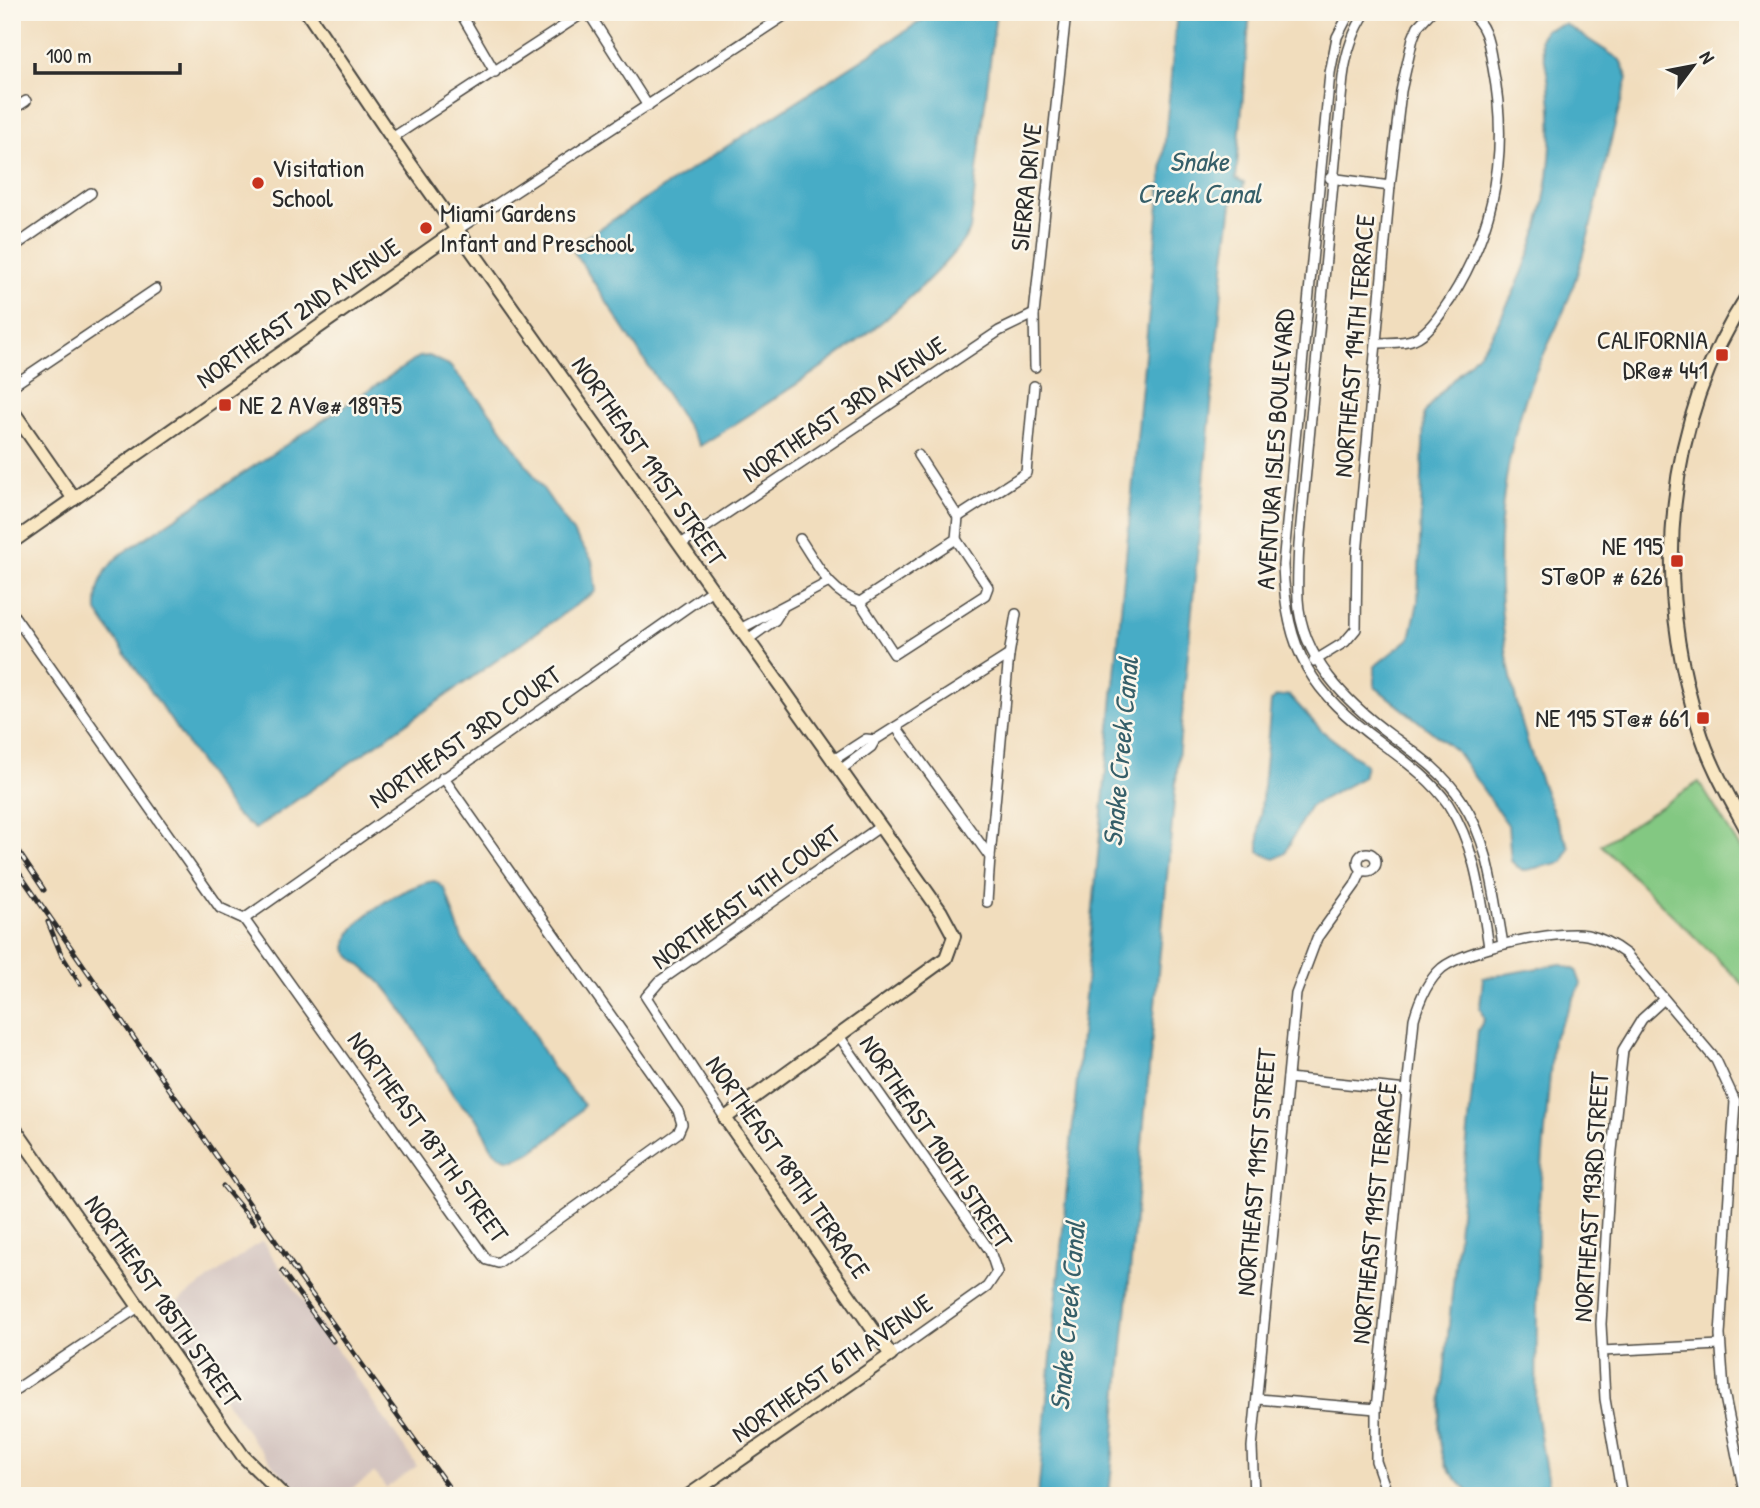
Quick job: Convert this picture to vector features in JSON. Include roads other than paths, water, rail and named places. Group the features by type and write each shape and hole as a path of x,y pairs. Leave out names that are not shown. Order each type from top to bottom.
{"street":[{"name":"NORTHEAST 191ST STREET","path":"307,12 392,138 681,544 878,828 941,912 954,936 946,958 839,1036"},
{"path":"460,12 495,72"},
{"path":"392,138 586,12 648,106"},
{"name":"NORTHEAST 2ND AVENUE","path":"12,542 457,230 790,12"},
{"name":"SIERRA DRIVE","path":"1035,367 1034,314 1066,12"},
{"name":"AVENTURA ISLES BOULEVARD","path":"1350,12 1332,54 1283,565 1284,606 1294,643 1305,666 1335,707 1431,783 1447,803 1468,842 1474,860 1489,947"},
{"name":"AVENTURA ISLES BOULEVARD","path":"1366,12 1356,28 1346,54 1299,545 1298,601 1308,640 1326,675 1347,700 1429,763 1462,800 1485,848 1503,944"},
{"name":"NORTHEAST 194TH TERRACE","path":"1305,666 1345,642 1356,629 1357,555 1401,91 1409,52 1418,26 1431,12"},
{"path":"1377,343 1415,339 1426,330 1463,279 1492,208 1501,134 1499,100 1484,28 1468,12"},
{"path":"12,110 26,101"},
{"path":"1320,177 1390,186"},
{"path":"12,248 91,193"},
{"path":"12,386 156,289"},
{"path":"1748,295 1705,373 1682,449 1675,482 1670,573 1681,660 1698,727 1719,779 1748,832"},
{"name":"NORTHEAST 3RD AVENUE","path":"681,544 999,331 1034,314"},
{"path":"958,517 1026,473 1034,386"},
{"path":"12,410 74,499"},
{"path":"800,539 829,583 843,597 860,602 894,654 985,595 988,587 956,539 958,517 918,455"},
{"path":"860,602 956,539"},
{"path":"744,634 770,611 782,609 829,583"},
{"name":"NORTHEAST 3RD COURT","path":"244,919 712,590"},
{"name":"NORTHEAST 187TH STREET","path":"12,613 220,908 244,919 487,1260 498,1263 678,1133 682,1124 678,1111 443,777"},
{"path":"987,902 1009,655 1016,614"},
{"path":"836,766 866,739 875,740 1009,655"},
{"path":"896,727 990,857"},
{"name":"NORTHEAST 4TH COURT","path":"648,1005 646,997 660,981 878,828"},
{"name":"NORTHEAST 191ST STREET","path":"1254,1496 1251,1470 1296,993 1302,973 1328,918 1355,886 1362,870"},
{"path":"1489,947 1579,934 1591,935 1626,954 1716,1060 1730,1085 1735,1101 1720,1345 1724,1392 1745,1496"},
{"name":"NORTHEAST 191ST TERRACE","path":"1388,1496 1376,1461 1376,1409 1413,1019 1419,1003 1441,969 1467,954 1489,947"},
{"name":"NORTHEAST 193RD STREET","path":"1622,1496 1605,1399 1601,1281 1623,1050 1642,1019 1664,999"},
{"name":"NORTHEAST 189TH TERRACE","path":"648,1005 891,1355"},
{"path":"725,1118 839,1036"},
{"name":"NORTHEAST 190TH STREET","path":"839,1036 990,1251 997,1272"},
{"path":"1287,1078 1407,1090"},
{"name":"NORTHEAST 185TH STREET","path":"12,1125 243,1456 284,1496"},
{"name":"NORTHEAST 6TH AVENUE","path":"688,1496 987,1287 997,1272"},
{"path":"12,1392 140,1306"},
{"path":"1602,1351 1720,1345"},
{"path":"1258,1399 1376,1409"}],"water":[{"path":"935,12 996,12 970,230 940,268 876,326 819,369 700,446 571,247"},
{"name":"Snake Creek Canal","path":"1177,12 1250,12 1236,179 1244,183 1242,193 1233,197 1225,258 1109,1496 1038,1496"},
{"path":"1565,24 1620,60 1628,78 1578,271 1564,311 1525,400 1510,457 1502,514 1499,571 1503,628 1512,684 1546,794 1569,847 1563,862 1522,871 1511,861 1508,825 1456,751 1375,687 1375,666 1410,638 1418,602 1424,414 1490,338 1520,278 1532,245 1542,211 1551,142 1551,107 1540,39 1546,29"},
{"path":"429,356 449,365 491,413 592,560 596,591 255,829 234,813 97,612 101,580 121,554 419,357"},
{"path":"1289,695 1321,730 1366,765 1363,777 1309,807 1285,853 1275,859 1259,852 1259,831 1271,702 1276,697"},
{"path":"435,881 445,889 462,939 480,967 522,1013 551,1066 584,1105 549,1139 517,1158 502,1157 493,1150 480,1123 454,1096 396,1001 381,983 347,952 347,940 365,917 394,896"},
{"path":"1560,964 1576,970 1581,984 1553,1039 1538,1213 1536,1411 1550,1496 1473,1496 1451,1473 1443,1458 1439,1426 1478,1030 1484,1020 1480,1007 1483,978"}],"railway":[{"path":"12,842 44,890"},
{"path":"12,863 297,1272"},
{"path":"48,922 61,954 80,984"},
{"path":"223,1186 254,1223"},
{"path":"291,1265 396,1412"},
{"path":"282,1271 333,1341"},
{"path":"391,1407 455,1496"}],"place":[{"name":"Visitation School","path":"258,183"},
{"name":"Miami Gardens Infant and Preschool","path":"426,228"},
{"name":"CALIFORNIA DR@# 441","path":"1722,355"},
{"name":"NE 2 AV@# 18975","path":"225,405"},
{"name":"NE 195 ST@OP # 626","path":"1677,561"},
{"name":"NE 195 ST@# 661","path":"1703,718"}]}
